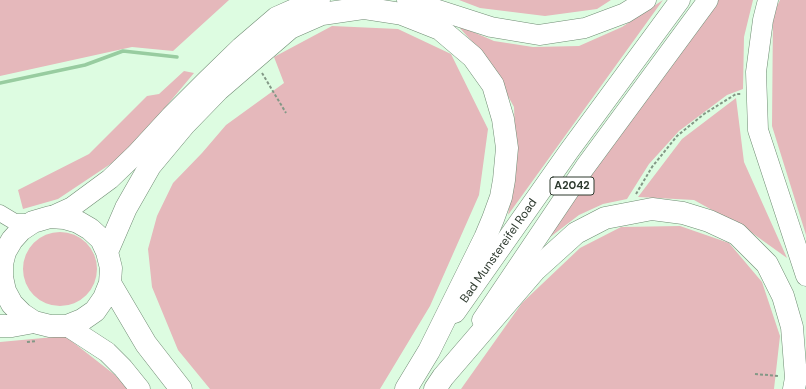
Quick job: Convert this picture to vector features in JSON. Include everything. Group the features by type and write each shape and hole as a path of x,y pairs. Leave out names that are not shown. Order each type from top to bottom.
{"highway":[{"path":"107,252 126,208 150,166 185,124 218,90 290,28 322,14 363,8 402,14 440,29 473,57 493,85 507,148 501,197 493,219 429,351"},
{"path":"439,383 535,270 576,233 605,218 652,209 682,213 709,221 737,234 767,264 783,296 792,327 795,384"},
{"path":"0,326 12,326 38,332 50,326 67,326 82,320 94,311 104,298 110,284 111,268 107,252 100,240 90,229 78,222 64,218 41,220 21,230 3,250 1,278 5,291 12,304 38,332"},
{"path":"110,284 146,344 181,389"},
{"name":"Bad Munstereifel Road","path":"406,389 429,351"}],"main road":[{"path":"41,220 72,207 110,179 136,154 170,116 242,47 276,17 312,1 320,0"},
{"path":"407,0 491,27 539,35 585,28 625,14 646,0"},
{"name":"Bad Munstereifel Road","path":"429,351 569,150 680,0"},
{"name":"Bad Munstereifel Road","path":"439,383 585,167 708,0"},
{"path":"768,0 763,20 756,72 758,130 806,276"},
{"path":"67,326 107,352 123,368 140,389"}],"street":[{"path":"0,213 15,222 41,220"}],"path":[{"path":"253,59 286,113"},
{"path":"631,213 635,197 652,166 677,136 704,114 736,94 757,92"},
{"path":"22,342 38,332"},
{"path":"755,374 795,384"}],"shaded area":[{"path":"0,0 229,0 173,51 132,47 0,76"},
{"path":"459,0 611,0 597,9 545,16 480,8"},
{"path":"663,0 508,215 516,164 514,107 487,58 457,25 494,41 533,47 579,46 622,27"},
{"path":"718,0 753,0 744,37 743,89 727,95 679,131 649,164 627,199 603,204 579,215 545,241 633,111"},
{"path":"780,0 806,0 806,235 772,126 773,14"},
{"path":"332,26 398,29 451,54 488,129 479,195 430,306 380,389 210,389 178,350 152,287 148,249 157,216 173,183 226,125 284,83 274,57"},
{"path":"184,71 194,73 127,153 58,199 23,209 18,190 89,154 147,96 159,94"},
{"path":"736,98 744,162 787,258 748,230 694,200 638,197 682,139"},
{"path":"680,226 729,243 762,282 780,336 774,389 461,389 522,303 580,248 621,227"},
{"path":"60,232 81,238 91,248 97,269 91,290 81,300 60,306 39,300 29,290 23,269 29,248 39,238"},
{"path":"65,336 115,375 128,389 0,389 0,342"}],"waterway":[{"path":"0,83 85,65 123,51 177,57"}]}
